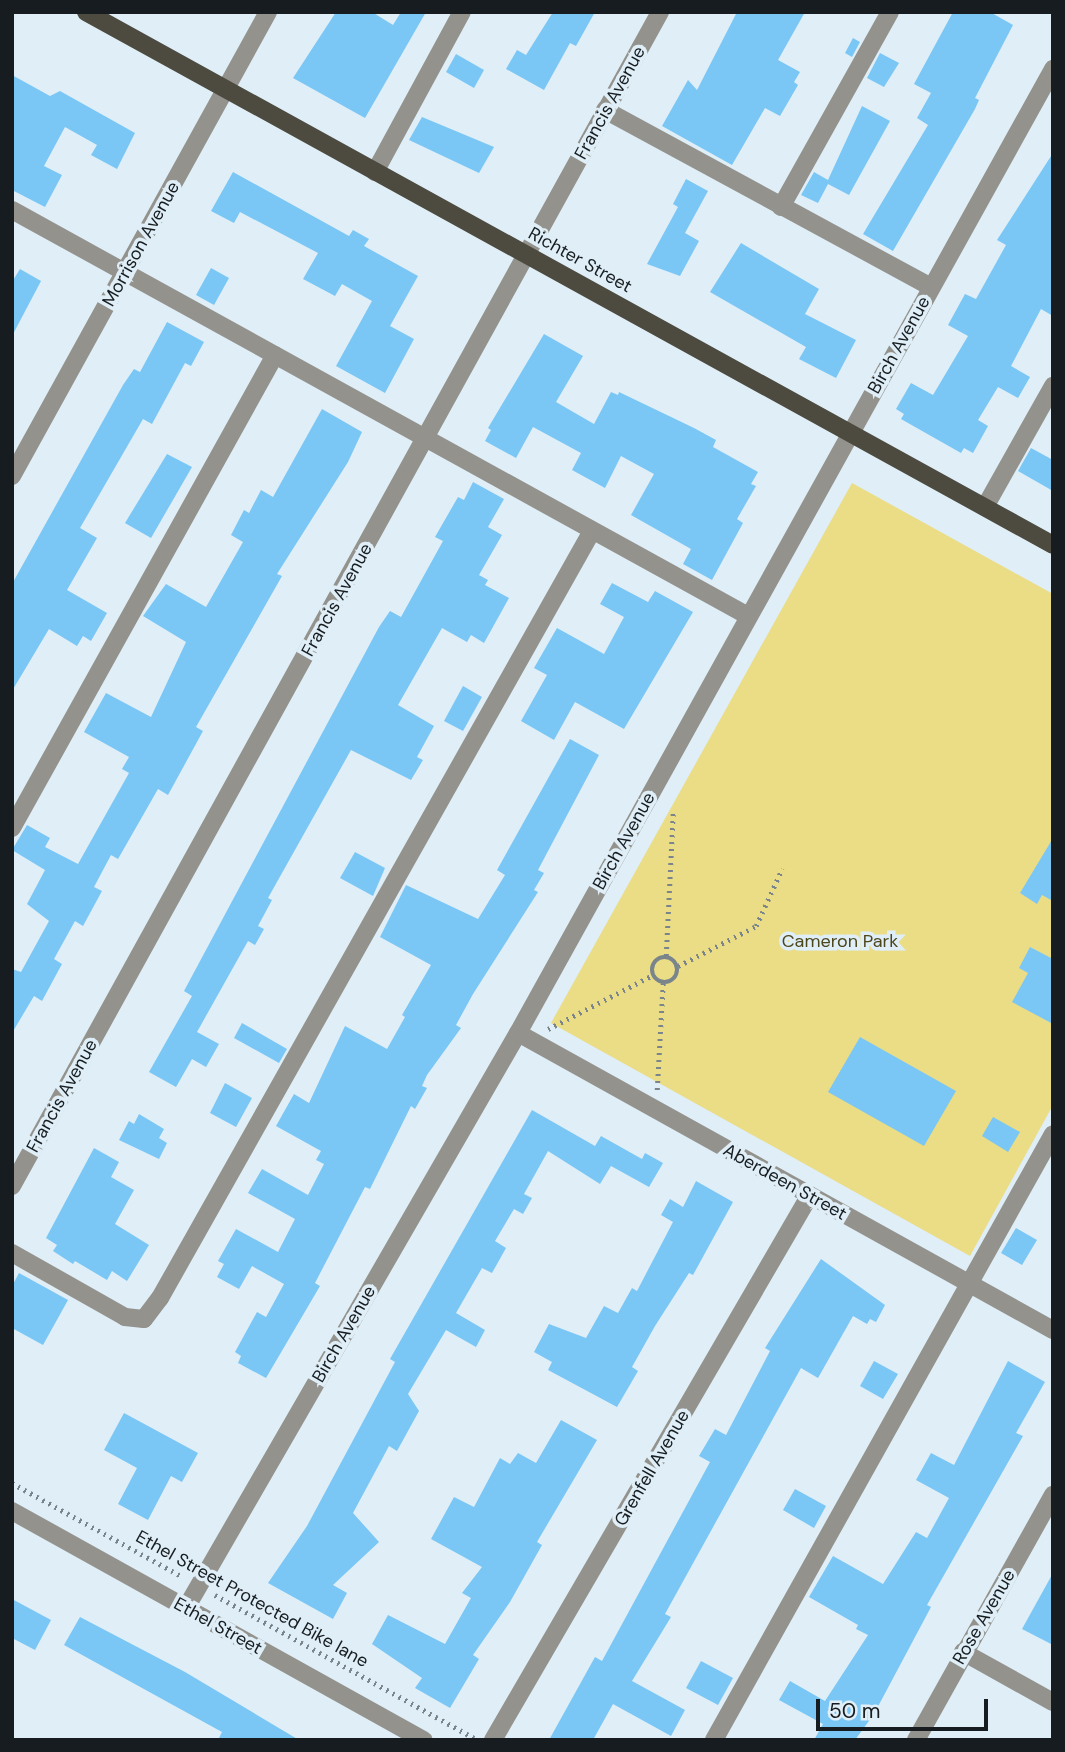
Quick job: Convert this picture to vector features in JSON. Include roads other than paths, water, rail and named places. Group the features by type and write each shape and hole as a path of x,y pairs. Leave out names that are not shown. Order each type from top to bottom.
{"main road":[{"name":"Richter Street","path":"86,12 1053,545"}],"street":[{"name":"Morrison Avenue","path":"12,476 268,12"},
{"path":"375,172 463,12"},
{"name":"Francis Avenue","path":"12,1186 660,12"},
{"path":"781,207 890,12"},
{"name":"Birch Avenue","path":"186,1608 523,1036 748,616 1053,69"},
{"path":"605,110 931,287"},
{"path":"12,210 748,616"},
{"path":"12,828 275,355"},
{"path":"985,508 1053,386"},
{"path":"12,1253 125,1317 144,1319 160,1297 592,531"},
{"name":"Aberdeen Street","path":"523,1036 1053,1329"},
{"path":"714,1740 1053,1134"},
{"name":"Grenfell Avenue","path":"493,1740 810,1195"},
{"name":"Rose Avenue","path":"916,1740 963,1652 1051,1504"},
{"name":"Ethel Street","path":"12,1511 424,1740"},
{"path":"963,1652 1053,1702"}],"park label":[{"name":"Cameron Park","path":"840,941"}]}
